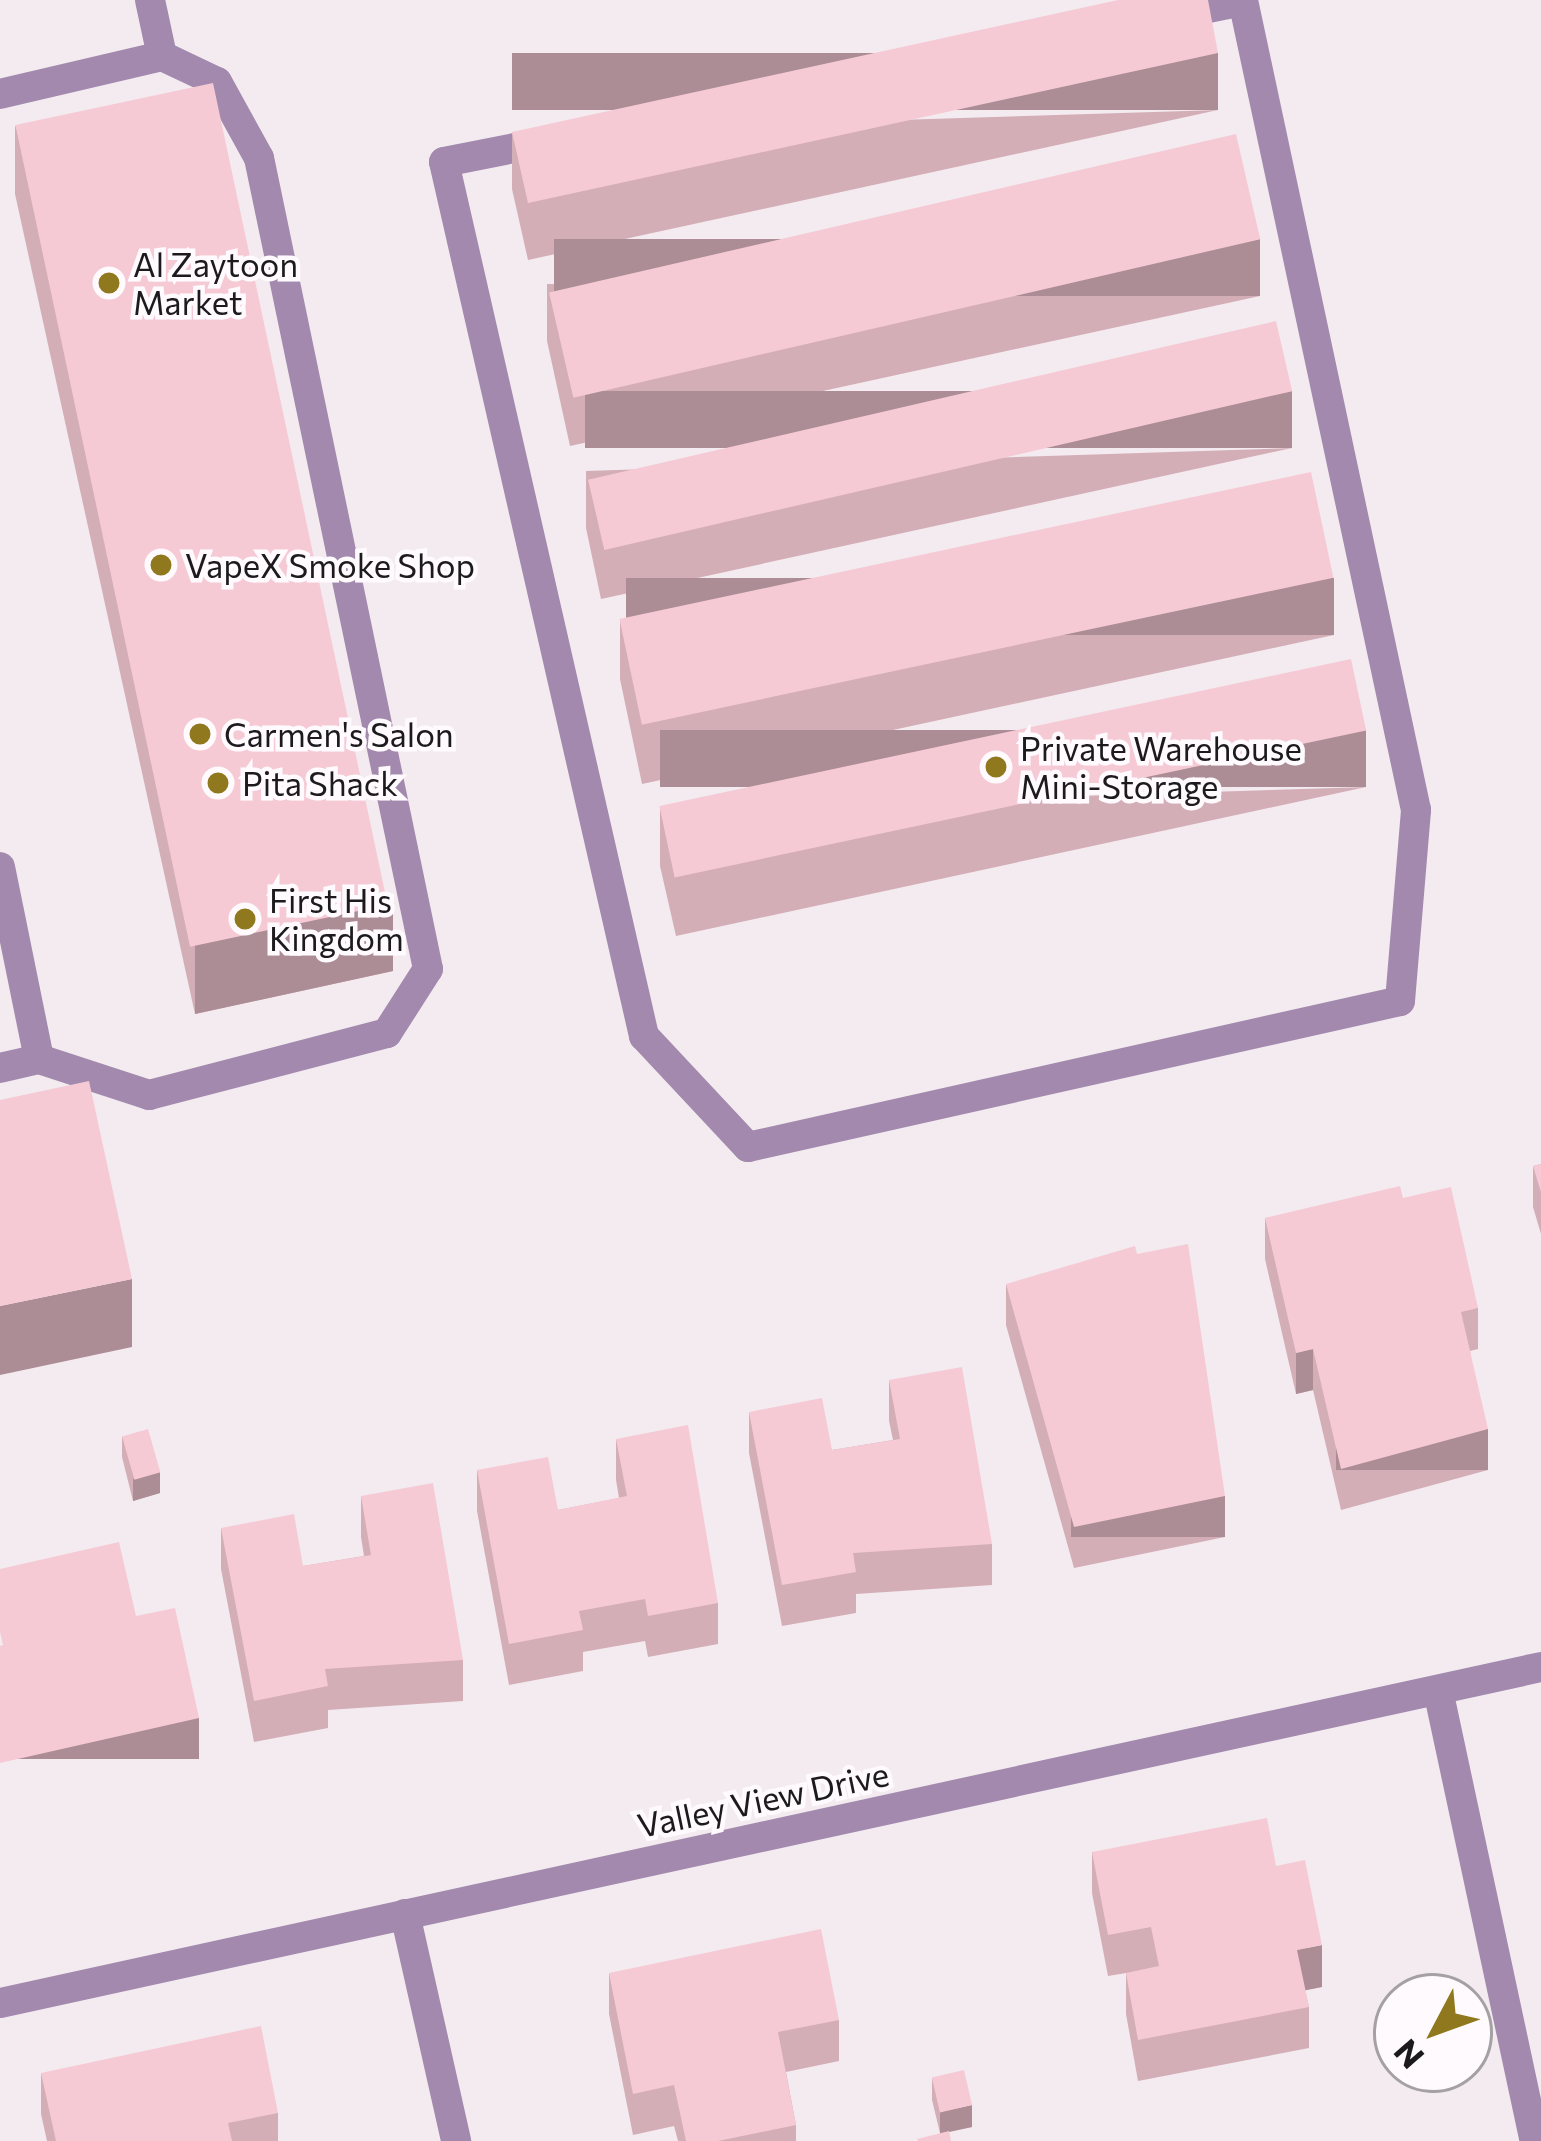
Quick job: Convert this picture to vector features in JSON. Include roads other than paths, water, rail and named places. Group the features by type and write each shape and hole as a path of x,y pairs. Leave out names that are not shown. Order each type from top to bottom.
{"street":[{"path":"150,0 162,56"},
{"path":"585,134 445,162 644,1036 748,1147 1400,1001 1416,810 1243,1 1149,20"},
{"path":"0,94 162,56 217,82 259,158 428,969 387,1033 149,1095 39,1059 0,1068"},
{"path":"0,867 39,1059"},
{"name":"Valley View Drive","path":"0,2002 1541,1667"},
{"path":"1438,1690 1535,2141"},
{"path":"405,1914 456,2141"}],"place":[{"name":"Al Zaytoon Market","path":"109,283"},
{"name":"VapeX Smoke Shop","path":"161,565"},
{"name":"Carmen's Salon","path":"200,734"},
{"name":"Private Warehouse Mini-Storage","path":"996,767"},
{"name":"Pita Shack","path":"218,783"},
{"name":"First His Kingdom","path":"245,919"}]}
